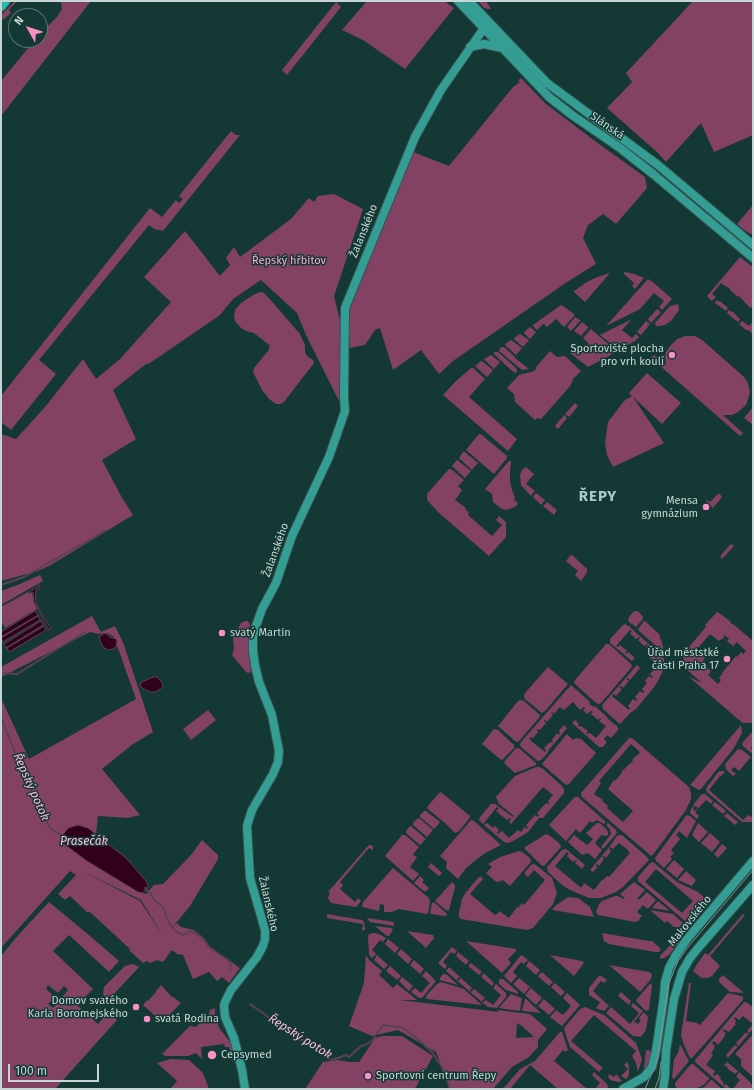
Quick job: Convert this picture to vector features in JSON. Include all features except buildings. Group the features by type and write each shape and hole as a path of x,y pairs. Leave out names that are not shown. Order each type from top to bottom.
{"main road":[{"path":"1,6 5,1"}],"street":[{"name":"Slánská","path":"458,1 549,97 572,115 620,148 653,174 753,258"},
{"name":"Slánská","path":"469,1 547,83 658,165 753,245"},
{"name":"Žalanského","path":"245,1089 234,1038 225,1018 224,1006 231,990 257,957 266,939 265,930 250,878 247,826 252,810 278,762 279,751 272,715 259,682 255,665 253,637 262,609 276,583 292,536 329,457 345,411 345,308 415,137 441,90 484,28"},
{"path":"470,48 476,45 484,44 502,48"},
{"name":"Makovského","path":"623,1089 644,1077 654,1062 664,996 664,982 676,955 687,939 753,861"},
{"name":"Makovského","path":"663,1089 666,1051 674,999 682,972 690,958 753,885"}],"green space":[{"path":"15,1 17,1 11,8 8,8"},
{"path":"61,1 91,1 1,116 1,81 28,48 48,48 48,26 57,17 62,9"},
{"path":"367,1 444,1 454,8 405,69 363,40 342,30"},
{"path":"478,1 486,1 491,9 484,8"},
{"path":"693,1 753,1 753,135 714,152 701,123 666,162 657,152 607,108 632,82 626,73"},
{"path":"336,2 341,7 287,75 282,70"},
{"path":"8,8 8,16 4,19 1,19 1,15"},
{"path":"521,78 546,104 645,177 647,188 616,224 603,214 588,225 583,238 596,264 567,282 453,361 439,374 421,350 393,370 380,328 375,330 365,345 350,348 348,335 350,308 389,208 413,152 449,166 513,87 520,82 518,81"},
{"path":"231,131 236,135 240,135 163,231 154,229 149,225 39,360 56,374 11,430 1,422 1,396 150,208 162,217 176,200 179,203 183,199 179,196"},
{"name":"Řepský hřbitov","path":"334,194 363,209 334,296 340,320 341,375 339,401 306,335 297,313 261,280 233,299 220,315 150,363 146,364 113,390 136,439 102,460 133,515 49,566 38,571 1,581 1,434 16,439 45,407 83,359 96,379 120,359 171,302 144,277 185,231 220,276 230,265 226,258 234,247 240,257 291,219 309,198 314,202 318,196"},
{"path":"753,205 753,235 737,224"},
{"path":"740,257 753,267 753,309 751,307 750,308 739,296 738,297 721,283 712,294 716,297 712,301 707,296"},
{"path":"625,272 644,278 635,289 632,286 634,283 623,273"},
{"path":"610,273 585,302 574,292 587,282"},
{"path":"648,279 672,299 662,310 659,307 664,301 654,293 640,309 606,326"},
{"path":"260,292 264,293 300,334 305,345 305,352 314,363 281,404 276,404 269,399 262,390 253,372 254,368 268,351 270,346 254,333 241,328 235,321 234,316 235,310 241,303"},
{"path":"717,300 728,308 726,311 715,303"},
{"path":"678,304 679,310 671,321 665,325 656,326 655,323 670,306"},
{"path":"561,305 574,314 574,316 564,327 556,319 547,327 543,324 537,330 533,326 533,325"},
{"path":"657,309 661,312 651,323 648,319"},
{"path":"729,310 740,319 738,322 727,313"},
{"path":"575,317 580,321 571,331 567,327"},
{"path":"632,319 622,330 632,338 636,334 639,337 619,350 600,335"},
{"path":"646,321 650,324 641,335 637,332"},
{"path":"742,321 749,326 753,321 753,334 739,324"},
{"path":"582,322 588,328 581,336 574,331"},
{"path":"530,327 536,332 530,339 524,332"},
{"path":"591,329 616,352 588,367 570,353 573,349 580,355 589,344 583,338"},
{"path":"520,334 529,340 523,347 514,339"},
{"path":"685,336 695,336 702,340 747,381 750,393 746,405 732,415 723,415 743,433 740,436 651,358 654,355 666,365 666,352 677,339"},
{"path":"511,340 522,348 516,355 505,345"},
{"path":"502,347 504,347 529,369 522,370 499,351"},
{"path":"550,351 557,357 565,356 581,371 573,379 571,385 542,418 537,418 535,420 515,402 514,394 507,388 519,375 534,371"},
{"path":"494,352 498,352 516,368 516,373 494,354"},
{"path":"491,355 500,362 494,369 484,359"},
{"path":"481,361 493,370 487,377 475,366"},
{"path":"471,368 473,368 485,379 469,397 517,439 508,451 443,395"},
{"path":"647,373 681,403 662,424 633,397 664,443 613,467 607,455 605,443 608,422 624,401 632,396 629,393"},
{"path":"575,403 578,406 569,417 565,414"},
{"path":"753,407 753,425 744,418"},
{"path":"564,415 567,418 558,429 555,426"},
{"path":"480,434 507,456 494,474 466,450"},
{"path":"463,452 478,463 472,470 459,458"},
{"path":"457,460 471,471 465,478 452,466"},
{"path":"509,461 511,461 510,481 515,498 514,500 518,503 515,507 506,510 502,509 493,502 492,494 485,489"},
{"path":"526,467 534,474 526,484 535,491 531,496 521,485 520,475 522,470"},
{"path":"449,469 464,480 458,486 462,490 455,500 466,508 465,509 469,513 468,515 492,536 502,525 496,520 499,516 506,522 506,537 489,556 439,513 427,500 427,494"},
{"path":"536,493 545,500 541,505 533,497"},
{"path":"718,494 722,497 713,508 706,501 707,500 710,502"},
{"path":"547,502 557,510 554,515 543,506"},
{"path":"731,544 734,546 722,559 721,555"},
{"path":"572,555 587,569 587,572 581,581 575,575 578,571 566,561"},
{"path":"40,575 43,581 1,605 1,591"},
{"path":"28,592 30,594 32,593 37,609 5,628 1,623 1,607"},
{"path":"634,611 638,611 643,617 636,627 628,620"},
{"path":"717,612 753,641 753,722 751,723 743,723 689,677 702,683 685,668 683,654 706,627 705,625","holes":["710,634 719,641 721,639 722,640 725,635 729,639 727,641 733,646 737,642 746,651 743,654 741,652 737,657 736,656 722,673 719,678 721,680 718,684 708,675 711,671 705,666 704,668 699,665 705,658 696,650"]},
{"path":"92,616 101,632 115,626 123,642 153,732 133,744 102,769 140,815 128,818 98,816 96,834 88,828 71,849 87,861 138,892 146,894 154,885 163,884 191,855 202,840 218,855 218,859 190,906 172,928 177,923 181,927 194,930 205,939 209,946 240,968 229,983 222,977 217,981 209,972 193,979 183,955 177,954 172,950 163,962 157,960 150,963 147,961 143,963 90,912 87,912 70,896 65,900 58,894 76,875 70,871 1,948 1,698 29,759 136,699 114,637 107,633 99,634 90,632 1,677 1,667","holes":["82,871 141,900 163,936 140,901"]},
{"path":"248,621 250,625 248,647 251,672 248,673 232,655 234,649 233,638 241,623"},
{"path":"644,621 659,634 664,652 639,631 638,629"},
{"path":"625,624 660,654 664,659 664,664 662,673 655,686 636,709 620,724 603,709 603,704 637,665 640,668 630,680 628,678 626,679 629,681 623,688 621,686 619,687 622,689 616,696 614,694 612,696 629,710 630,708 628,706 633,699 636,701 637,700 635,697 640,691 643,693 644,692 642,689 647,683 645,681 649,676 652,678 653,677 650,674 658,666 649,657 653,653 646,647 648,645 647,644 644,646 638,640 640,638 639,637 636,639 630,633 632,631 630,630 616,646 618,647 620,645 627,651 625,653 626,654 628,652 635,658 632,661 610,643 610,639"},
{"path":"606,644 609,644 632,665 599,704 596,703 574,682"},
{"path":"548,667 568,684 542,713 525,699 524,696"},
{"path":"571,685 590,702 589,704 594,707 595,706 617,726 618,730 611,738 607,735 604,739 607,742 603,747 599,747 572,723 575,720 579,724 579,727 581,726 588,731 586,733 587,734 590,733 596,738 606,726 599,721 601,719 600,718 598,720 591,714 593,712 591,711 587,714 583,710 585,708 584,707 580,710 573,702 564,710 560,707 554,714 552,712 551,713 553,715 547,722 545,720 544,721 546,723 540,730 537,730 538,732 533,738 529,738 545,752 546,750 544,748 550,742 553,742 552,740 557,733 559,735 560,734 559,731 564,725 567,728 547,754 538,761 521,747 521,742"},
{"path":"521,700 540,715 517,742 498,726 518,701"},
{"path":"208,710 216,720 191,740 183,729"},
{"path":"741,725 742,733 734,748 701,789 699,790 690,785"},
{"path":"495,729 514,745 514,748 502,760 482,744"},
{"path":"753,731 753,745 751,748 753,751 751,753 742,745"},
{"path":"567,734 573,740 576,738 581,739 596,753 569,784 566,785 542,764"},
{"path":"629,738 632,738 689,787 691,799 686,810 652,856 582,797 581,793","holes":["631,744 640,752 621,772 622,773 615,781 614,780 608,789 633,811 623,822 607,808 608,806 602,801 603,800 594,794 601,783 599,781"]},
{"path":"518,748 536,763 536,765 515,773 504,762 515,749"},
{"path":"739,749 751,757 739,771 734,767 731,770 736,774 733,776 726,769 725,764"},
{"path":"536,767 542,768 561,785 564,789 564,793 543,818 539,818 528,832 513,841 508,843 504,842 484,825 487,823 493,828 495,826 499,830 497,833 498,834 502,831 509,838 518,830 521,832 525,827 527,829 528,828 526,825 535,815 538,817 539,815 537,813 546,803 549,803 548,801 553,795 543,787 511,824 509,822 511,819 510,818 507,820 496,811 499,808 497,807 483,824 479,820 480,817 491,804 495,804 513,817 514,816 499,804 496,797 515,776"},
{"path":"719,771 725,772 709,790 743,820 748,815 753,818 753,822 742,822 707,792 707,787"},
{"path":"440,792 470,816 459,831 455,833 427,807"},
{"path":"703,794 713,801 711,804 706,800 695,812 699,816 697,819 690,812 693,806 695,811 698,808 693,805"},
{"path":"575,797 578,797 606,822 604,824 597,820 592,823 590,821 580,833 576,829 566,841 549,825"},
{"path":"715,802 726,811 723,814 712,805"},
{"path":"424,811 440,822 434,829 420,817"},
{"path":"727,813 738,822 735,825 724,816"},
{"path":"687,815 696,821 687,838 679,831 676,835 680,839 671,850 674,853 670,857 672,859 664,868 656,861 655,858"},
{"path":"419,818 433,830 427,837 413,825 413,823"},
{"path":"471,820 501,845 477,859 466,868 458,879 446,868 447,862 440,856"},
{"path":"597,823 600,823 606,829 608,835 601,835 595,843 602,850 595,859 588,853 583,855 568,842 574,835 587,845 593,839 586,833"},
{"path":"608,823 616,830 617,833 603,849 601,847 611,834 610,829 606,825"},
{"path":"698,823 708,832 699,842 692,835"},
{"path":"410,826 426,839 420,845 406,833"},
{"path":"710,833 720,842 712,852 701,843"},
{"path":"546,834 560,844 561,847 544,866 541,865 525,849 525,847"},
{"path":"402,835 405,835 419,847 413,854 417,857 410,867 419,874 413,881 385,856"},
{"path":"619,835 622,835 649,860 623,887 616,892 601,898 589,898 562,885 548,872 548,866 562,850 566,849 585,865 582,869 575,863 577,861 576,860 573,862 567,856 569,854 567,852 555,866 580,887 582,887 584,883 594,890 602,880 607,876 609,877 630,853 619,843 613,849 610,847 609,849 611,851 606,858 604,856 602,857 604,859 599,866 597,864 596,865 597,868 593,872 590,870"},
{"path":"722,844 727,848 718,858 714,854"},
{"path":"370,845 373,846 373,850 369,848 340,882 343,885 340,889 355,902 358,898 361,901 356,907 331,903 328,897 330,893 328,892"},
{"path":"519,851 530,858 531,861 510,886 503,880 498,882 495,881 486,873 492,867 488,864 500,857"},
{"path":"674,860 684,869 677,878 666,869"},
{"path":"653,862 677,882 698,892 705,898 685,921 638,881 638,877 650,863","holes":["656,869 693,901 682,913 645,882"]},
{"path":"431,863 442,873 439,876 428,867"},
{"path":"534,864 552,878 557,893 553,904 533,928 527,930 461,919 459,917 462,899 466,892 479,877 481,877 483,879 470,894 495,915 499,911 509,918 517,907 518,908 522,903 524,905 545,880 534,870 528,877 525,875 525,872 531,865"},
{"path":"393,868 429,898 430,902 427,914 399,909 392,912 384,912 384,905 380,904 379,911 362,907 363,902"},
{"path":"686,871 696,880 692,886 678,880"},
{"path":"420,876 424,880 422,882 429,888 425,892 414,883"},
{"path":"452,882 455,887 449,910 447,911 435,901"},
{"path":"634,882 645,890 637,899 638,900 647,892 656,900 648,909 643,905 637,912 642,916 638,921 635,922 598,915 596,912 602,901 615,896 623,899 625,898 620,894"},
{"path":"568,897 578,898 590,907 594,917 552,910 555,906"},
{"path":"658,901 670,911 652,908"},
{"path":"49,902 119,961 109,972 69,935 53,951 93,989 77,1005 81,1009 78,1014 83,1019 88,1015 98,1024 108,1012 117,1020 55,1089 1,1089 1,956","holes":["48,985 58,993 64,986 68,990 53,1008 48,1004 55,997 46,989"]},
{"path":"434,902 447,915 445,916 430,913 432,903"},
{"path":"650,910 673,914 683,923 679,927 674,927 667,921 665,923"},
{"path":"327,914 362,920 364,922 365,930 362,930 363,924 327,918"},
{"path":"743,914 745,915 710,956 720,966 712,976 708,978 702,978 699,976 693,971 697,964 705,953 708,955"},
{"path":"367,918 394,922 394,926 370,922"},
{"path":"375,926 391,928 393,930 389,936 387,936"},
{"path":"407,931 433,935 434,938 426,948"},
{"path":"602,933 652,941 661,949 659,952 655,952 609,944 604,941"},
{"path":"369,934 379,934 386,938 383,942 380,940 372,950 376,954 372,958 369,954 368,937"},
{"path":"679,936 682,938 669,955 660,959 660,956"},
{"path":"388,939 399,948 395,953 385,944"},
{"path":"466,941 516,949 516,951 508,959 511,963 502,973"},
{"path":"452,947 457,951 454,954 451,952 443,962 447,966 445,969 439,964 439,962"},
{"path":"401,949 412,959 408,964 397,954"},
{"path":"458,952 469,961 466,965 456,956"},
{"path":"366,955 369,960 382,971 379,975 393,988 397,984 417,1000 400,1000 499,1012 497,1010 530,1014 547,1029 538,1040 538,1047 529,1057 512,1067 493,1089 450,1089 436,1052 398,1030 372,1036 349,1026 364,983","holes":["517,1023 534,1037 516,1038"]},
{"path":"377,955 388,965 384,969 374,960"},
{"path":"521,955 528,960 524,964 521,962 513,972 517,976 511,983 504,976"},
{"path":"550,955 582,961 584,963 574,976"},
{"path":"414,960 424,969 420,974 410,965"},
{"path":"529,961 540,970 536,975 526,966"},
{"path":"471,963 482,972 479,975 468,966"},
{"path":"133,964 139,967 113,995 117,1000 113,1004 108,1002 103,994 104,987 125,966"},
{"path":"609,965 649,972 652,974 651,979 640,992"},
{"path":"390,966 401,976 397,980 386,971"},
{"path":"449,967 460,977 457,979 458,981 461,978 472,988 470,990 471,992 474,989 485,998 482,1001 483,1002 486,1000 493,1005 501,995 493,988 496,984 506,993 506,997 497,1008 488,1007 446,971"},
{"path":"426,971 436,981 422,998 419,998 411,992 415,988 421,993 430,983 422,976"},
{"path":"542,972 553,982 549,986 538,976"},
{"path":"484,973 494,983 492,986 481,977"},
{"path":"443,974 446,974 458,985 440,980"},
{"path":"600,975 607,980 604,983 601,981 593,991 609,1006 604,1011 596,1008 600,1002 589,995 589,988"},
{"path":"723,975 744,993 730,992 719,982 719,979"},
{"path":"402,977 413,986 409,991 399,981"},
{"path":"519,978 530,987 524,994 513,984"},
{"path":"500,979 503,979 518,992 518,994 506,990 499,984"},
{"path":"441,982 464,989 482,1005 427,999 426,996 437,984"},
{"path":"555,983 565,992 561,996 551,987"},
{"path":"651,983 652,986 648,1011 636,1001"},
{"path":"689,983 691,983 686,1021 700,1025 728,993 743,997 743,1000 692,1058 690,1058 681,1035"},
{"path":"161,985 172,997 181,1003 163,1023 143,1005"},
{"path":"531,988 542,998 536,1005 525,995"},
{"path":"621,992 631,1001 629,1005 618,996"},
{"path":"567,993 580,1005 562,1026 550,1017 556,1010 563,1015 571,1006 563,998"},
{"path":"511,994 522,998 520,1011 499,1008"},
{"path":"526,999 541,1013 523,1011"},
{"path":"544,999 555,1009 549,1015 538,1006"},
{"path":"744,1002 753,1007 753,1024 743,1016 739,1020 735,1017 736,1024 729,1032 724,1029 723,1030 726,1034 718,1045 714,1041 712,1043 715,1046 711,1053 713,1055 706,1065 715,1071 714,1076 717,1074 721,1078 720,1079 724,1083 724,1086 726,1084 731,1089 726,1089 695,1062 695,1060"},
{"path":"633,1003 643,1011 633,1023 635,1022 638,1024 641,1020 639,1018 644,1012 648,1017 646,1030 641,1037 633,1036 606,1013 611,1007 630,1024 639,1013 631,1006"},
{"path":"585,1007 604,1015 636,1043 642,1059 638,1072 636,1063 632,1056 636,1051 594,1015 571,1041 603,1068 599,1072 570,1047 564,1029 580,1009"},
{"path":"215,1008 215,1015 219,1028 231,1043 236,1062 233,1062 229,1047 225,1047 224,1044 201,1047 202,1059 196,1053 188,1056 165,1056 162,1054 190,1026 196,1027 209,1014 210,1010"},
{"path":"753,1024 753,1029 728,1058 726,1055 735,1045 738,1045 736,1043 746,1032 747,1034 749,1032 747,1031"},
{"path":"560,1032 562,1032 568,1050 566,1052 563,1050 554,1061 587,1089 558,1089 530,1065 510,1089 503,1089 520,1069 535,1061"},
{"path":"753,1034 753,1077 741,1066 741,1059 735,1054"},
{"name":"Sportovní centrum Řepy","path":"382,1036 402,1036 433,1056 415,1089 305,1089 323,1062 338,1060 359,1062 375,1038"},
{"path":"680,1044 689,1061 674,1079 672,1077 674,1059 678,1053"},
{"path":"646,1050 651,1051 648,1067 645,1072 644,1067"},
{"path":"171,1059 189,1060 203,1073 209,1089 170,1089 177,1081 157,1063"},
{"path":"627,1062 629,1066 629,1074 626,1079 621,1076 628,1069 624,1065"},
{"path":"727,1062 738,1071 735,1074 724,1065"},
{"path":"691,1064 693,1064 709,1079 705,1084 696,1089 677,1088 675,1083"},
{"path":"594,1072 606,1083 608,1086 607,1089 595,1089 600,1083 592,1075"},
{"path":"739,1072 750,1082 753,1087 749,1089 733,1089 740,1080 736,1077"},
{"path":"609,1074 614,1077 616,1074 622,1081 618,1082 610,1080 608,1076"},
{"path":"712,1080 722,1089 701,1089"}],"water":[{"path":"38,585 40,588 36,590 35,597 37,605 51,629 49,630 34,601 33,592 29,592 38,587"},
{"path":"35,611 38,615 1,637 1,632"},
{"path":"38,616 40,620 3,642 1,638"},
{"path":"41,621 43,625 6,648 4,644"},
{"path":"44,626 46,630 9,652 7,648"},
{"path":"105,633 117,641 116,647 113,649 108,650 103,647 99,637"},
{"path":"153,677 157,677 161,681 163,685 162,688 155,692 150,692 142,688 140,685 142,682"},
{"name":"Prasečák","path":"78,825 88,828 126,858 148,885 143,893 138,892 87,861 64,844 62,836 68,828"}],"waterway":[{"path":"1,585 24,577 105,531"},
{"path":"1,673 17,674 85,632"},
{"name":"Řepský potok","path":"1,718 35,801 50,828 64,837"},
{"name":"Řepský potok","path":"145,888 154,900 163,907 168,921 175,931 183,935 190,931 195,933 203,939 210,948 228,960 231,965 230,972"},
{"name":"Řepský potok","path":"250,1004 298,1038 309,1043 313,1048 321,1051 327,1058 332,1060 346,1055 349,1057 361,1046 372,1041 384,1025 403,1028 432,1052 442,1067 450,1089"}],"tram line":[{"path":"645,1089 657,1061 669,983 678,961 753,870"},
{"path":"655,1089 659,1078 661,1062"}],"place":[{"name":"Sportoviště plocha pro vrh koulí","path":"672,355"},
{"name":"Mensa gymnázium","path":"706,507"},
{"name":"svatý Martin","path":"222,633"},
{"name":"Úřad měststké části Praha 17","path":"727,659"},
{"name":"Domov svatého Karla Boromejského","path":"136,1007"},
{"name":"svatá Rodina","path":"147,1019"},
{"name":"Cepsymed","path":"212,1055"},
{"name":"Sportovní centrum Řepy","path":"368,1076"}],"district":[{"name":"ŘEPY","path":"598,497"}]}
